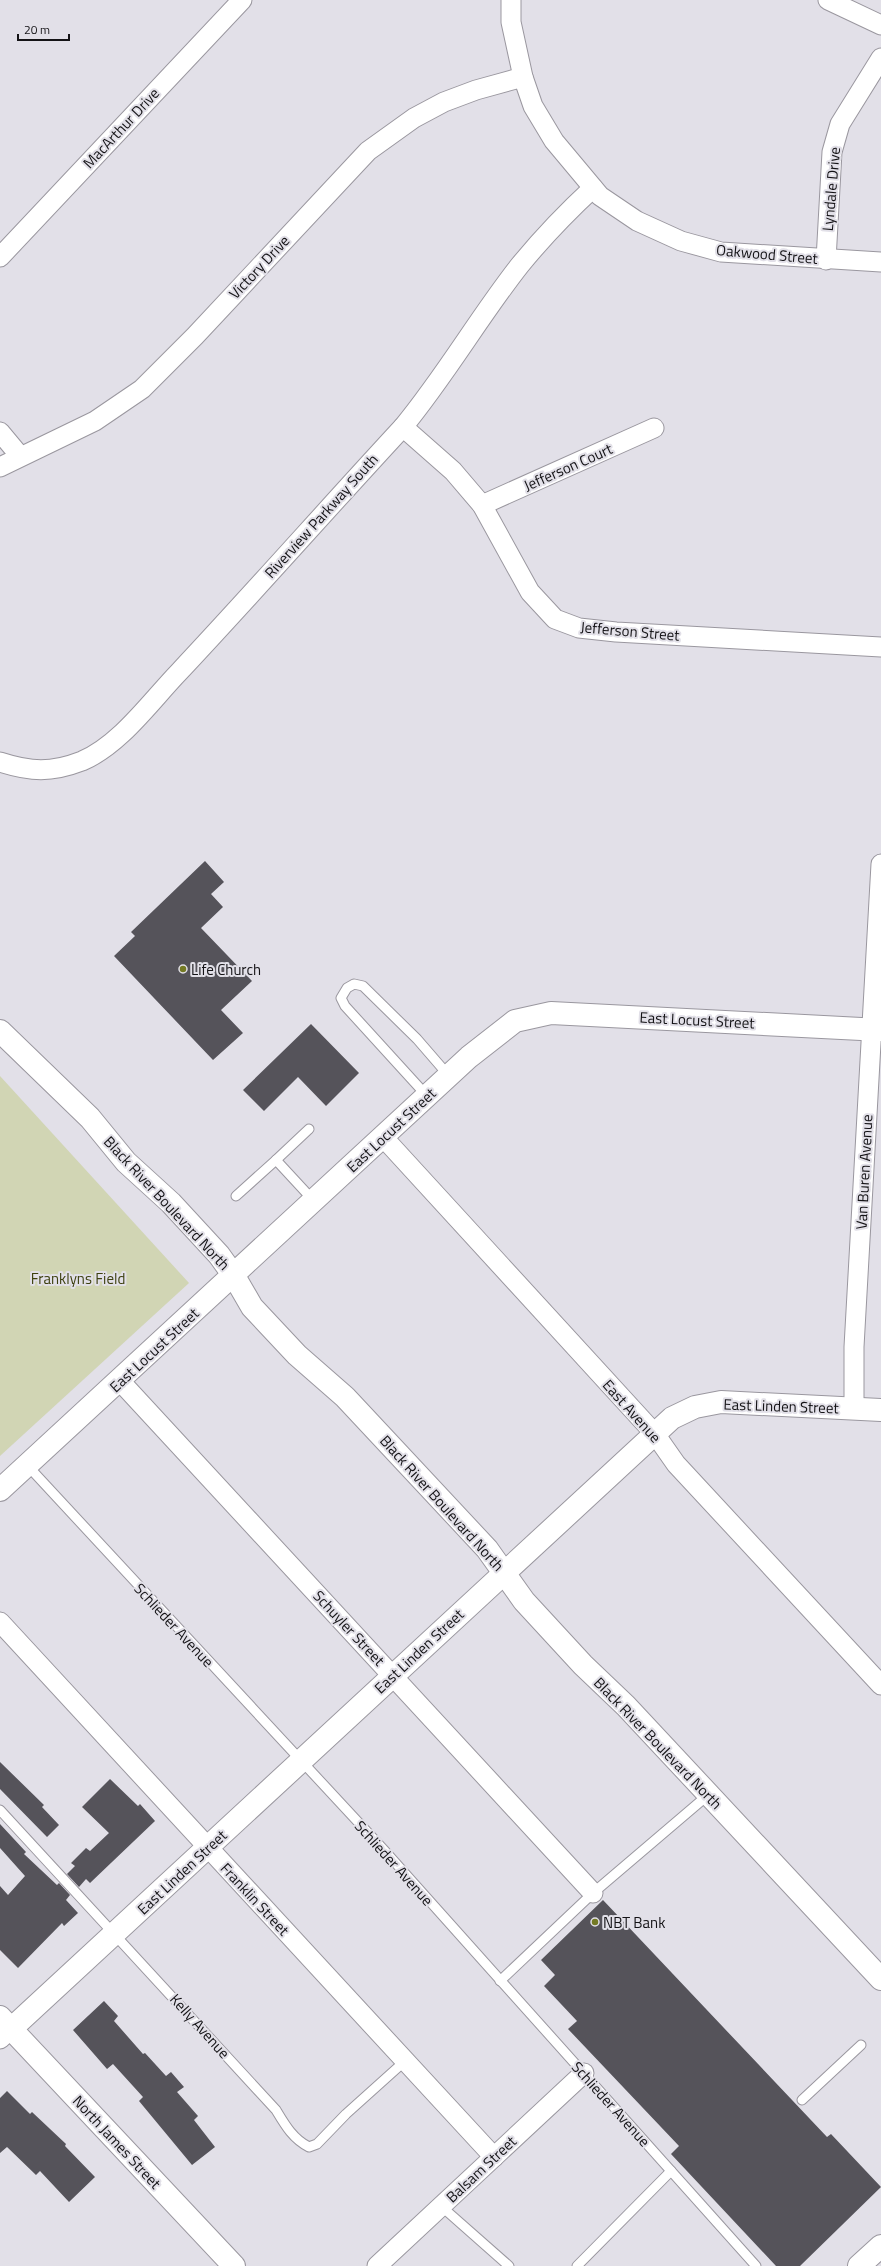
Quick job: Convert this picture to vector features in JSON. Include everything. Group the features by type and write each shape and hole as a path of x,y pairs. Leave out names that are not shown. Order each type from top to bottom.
{"street":[{"name":"MacArthur Drive","path":"0,257 242,0"},
{"name":"Oakwood Street","path":"511,0 511,22 523,77 533,106 554,140 600,196 637,221 681,241 721,252 826,260 881,262"},
{"path":"828,0 881,25"},
{"name":"Lyndale Drive","path":"826,260 832,152 840,124 881,58"},
{"name":"Victory Drive","path":"0,467 20,456 96,421 142,389 194,336 368,150 414,118 444,102 476,90 523,77"},
{"name":"Riverview Parkway South","path":"0,762 24,770 50,771 82,761 111,743 204,645 403,427 431,392 520,266 558,220 593,188"},
{"name":"Jefferson Street","path":"403,427 453,471 482,505 530,592 555,619 579,628 624,633 881,647"},
{"name":"Jefferson Court","path":"482,505 654,428"},
{"path":"0,432 20,456"},
{"name":"Van Buren Avenue","path":"854,1409 854,1347 877,1030 881,864"},
{"name":"East Locust Street","path":"0,1490 234,1276 449,1076 504,1029 516,1021 551,1013 877,1030"},
{"name":"Black River Boulevard North","path":"0,1031 90,1118 126,1162 171,1203 219,1254 252,1307 297,1355 345,1397 487,1549 505,1572 524,1601 583,1665 626,1706 881,1979"},
{"name":"East Avenue","path":"383,1137 655,1434 676,1464 881,1685"},
{"name":"Schuyler Street","path":"120,1381 394,1675 593,1893"},
{"name":"East Linden Street","path":"4,2029 115,1934 672,1418 695,1407 721,1402 881,1410"},
{"name":"Franklin Street","path":"0,1622 494,2157"},
{"name":"North James Street","path":"4,2029 234,2266"},
{"name":"Balsam Street","path":"377,2266 584,2073"},
{"path":"859,2266 881,2246"}],"lane":[{"path":"427,1096 345,1006 342,998 346,988 354,984 363,986 417,1039 449,1076"},
{"path":"236,1196 309,1129"},
{"path":"276,1160 314,1201"},
{"name":"Schlieder Avenue","path":"27,1465 300,1762 384,1850 756,2266"},
{"path":"500,1980 593,1893 708,1795"},
{"name":"Kelly Avenue","path":"0,1810 276,2110 287,2128 300,2142 309,2147 317,2144 346,2114 405,2060"},
{"path":"802,2100 861,2045"},
{"path":"577,2266 672,2171"},
{"path":"441,2206 509,2266"}],"green space":[{"name":"Franklyns Field","path":"0,1076 189,1283 0,1456"}],"building":[{"name":"Life Church","path":"205,861 224,882 211,894 223,907 201,928 252,981 221,1010 243,1033 213,1060 114,956 135,936 131,932"},
{"path":"311,1024 359,1073 326,1106 298,1077 264,1111 243,1090"},
{"path":"0,1762 44,1805 42,1807 59,1825 47,1837 0,1789"},
{"path":"110,1779 138,1806 140,1804 155,1821 90,1883 86,1879 79,1887 67,1874 75,1866 71,1863 86,1848 90,1851 109,1833 82,1807"},
{"path":"0,1824 26,1852 24,1854 57,1885 59,1883 70,1895 66,1900 78,1913 64,1926 62,1923 18,1968 0,1950 0,1886 8,1895 25,1876 0,1848"},
{"path":"603,1900 827,2137 831,2134 881,2187 800,2266 776,2266 671,2154 679,2146 568,2029 577,2021 544,1986 555,1975 541,1960"},
{"path":"104,2001 118,2016 114,2021 143,2054 145,2053 166,2076 171,2072 184,2087 177,2092 198,2116 194,2120 215,2147 192,2165 139,2101 143,2097 113,2064 107,2069 73,2030"},
{"path":"7,2091 30,2114 32,2112 66,2144 65,2146 95,2177 69,2202 40,2171 36,2175 7,2147 0,2153 0,2098"}],"place":[{"name":"Life Church","path":"183,969"},
{"name":"NBT Bank","path":"595,1922"}]}
